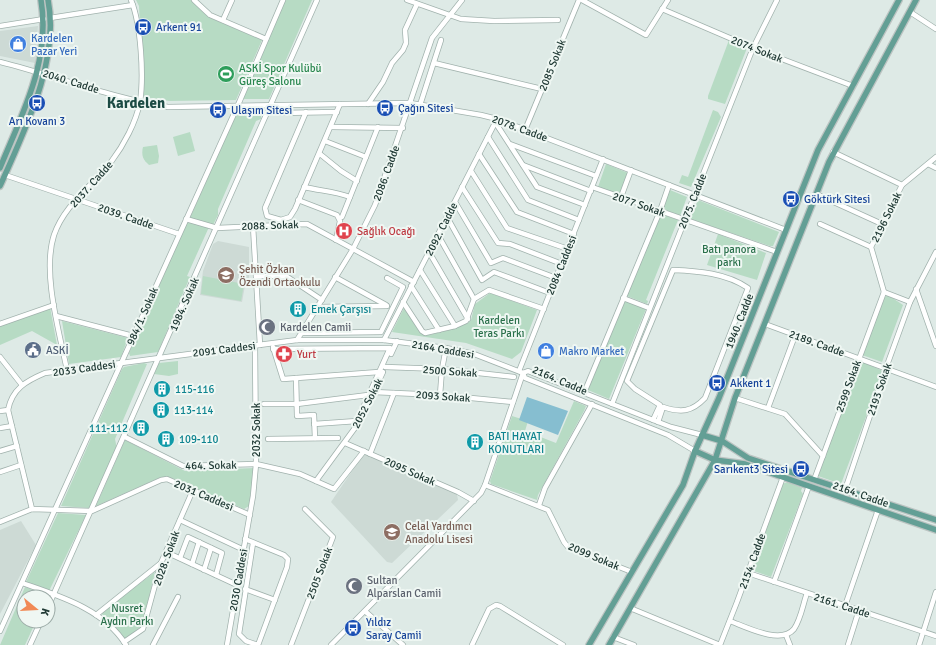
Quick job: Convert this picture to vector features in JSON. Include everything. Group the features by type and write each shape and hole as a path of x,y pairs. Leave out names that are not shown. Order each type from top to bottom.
{"main road":[{"path":"0,168 41,72 44,19 41,0"},
{"path":"0,186 41,72 50,37 48,0"},
{"name":"1940. Cadde","path":"589,645 683,485 695,451 719,398 818,150 898,0"},
{"path":"608,645 715,460 735,398 834,152 865,98 916,0"},
{"name":"2164. Cadde","path":"702,435 722,441 748,458 936,520"},
{"name":"2164. Cadde","path":"695,451 715,460 745,464 936,530"}],"street":[{"name":"2037. Cadde","path":"67,370 54,305 50,261 52,244 60,220 111,162 123,145 140,102 139,32 131,0"},
{"path":"194,0 210,15 266,39"},
{"path":"223,20 232,0"},
{"name":"984/1. Sokak","path":"0,631 238,105 283,0"},
{"name":"1984. Sokak","path":"56,590 125,437 317,0"},
{"path":"407,0 450,16 461,18 494,21 558,20"},
{"name":"2086. Cadde","path":"297,340 353,249 379,195 432,38 462,0"},
{"name":"2085 Sokak","path":"525,130 579,0"},
{"path":"582,0 644,35 648,34 668,0"},
{"name":"2075. Cadde","path":"612,404 753,48 777,0"},
{"path":"368,104 383,82 392,63 403,50 406,43 405,30 417,4"},
{"path":"50,18 133,6"},
{"name":"2074 Sokak","path":"662,9 753,48 853,86"},
{"path":"910,12 936,29"},
{"path":"0,26 44,19"},
{"path":"420,105 441,40"},
{"name":"2040. Cadde","path":"0,62 41,72 140,102 173,107 238,105"},
{"path":"434,63 542,90"},
{"name":"2078. Cadde","path":"238,105 271,106 410,103 496,121 525,130 786,230"},
{"path":"306,112 265,208 265,213 267,216 277,220 290,217 332,127 340,104"},
{"path":"280,113 337,112"},
{"path":"496,121 535,184 540,188 585,205"},
{"name":"2092. Cadde","path":"384,340 496,121"},
{"path":"332,127 402,128"},
{"path":"342,217 378,128"},
{"path":"488,137 528,200 579,220"},
{"path":"325,141 366,157"},
{"path":"509,144 596,176"},
{"path":"834,152 902,185"},
{"path":"320,154 341,172 357,181"},
{"path":"479,154 516,212 574,234"},
{"name":"2196 Sokak","path":"884,292 871,247 902,185 936,157"},
{"name":"2084 Caddesi","path":"332,645 474,501 485,485 513,402 521,372 550,293 603,160"},
{"name":"2077 Sokak","path":"522,164 777,252"},
{"path":"928,164 936,168"},
{"path":"621,197 631,170"},
{"path":"470,171 506,227 568,249"},
{"name":"2039. Cadde","path":"5,175 179,234"},
{"path":"584,393 660,211 669,185"},
{"path":"304,187 333,191 350,197"},
{"path":"462,187 497,242 510,244 562,264"},
{"path":"816,194 882,224"},
{"path":"298,200 337,215 340,221 336,240"},
{"path":"455,202 491,263 502,258 556,278"},
{"path":"447,217 482,280 494,272 550,293"},
{"name":"2088. Sokak","path":"186,219 217,228 303,224 353,249 412,284"},
{"path":"820,224 871,247"},
{"name":"2032 Sokak","path":"250,515 256,464 258,345 253,226"},
{"path":"438,235 474,300"},
{"path":"429,252 468,319"},
{"name":"2193 Sokak","path":"845,490 910,302 936,252"},
{"path":"420,270 455,326"},
{"path":"673,270 704,272 738,282 748,288 706,398 700,404 678,412 661,406 635,389 628,381 673,270"},
{"path":"256,276 286,276 322,300"},
{"path":"335,277 393,309"},
{"path":"302,333 381,332 403,287 387,278"},
{"path":"412,284 439,330"},
{"path":"916,289 936,346"},
{"path":"403,302 423,332 455,326 468,319 474,300 484,292 492,290 544,309"},
{"path":"884,292 910,302"},
{"name":"2599 Sokak","path":"814,480 858,358 884,292"},
{"path":"623,298 649,308"},
{"path":"0,324 54,305"},
{"path":"317,307 387,306"},
{"path":"56,316 133,336"},
{"name":"2189. Cadde","path":"765,324 936,387"},
{"name":"2091 Caddesi","path":"160,357 258,345 272,346 297,340 384,340"},
{"name":"2164 Caddesi","path":"384,340 446,348 474,354 521,372"},
{"name":"2052 Sokak","path":"316,481 360,421 397,341"},
{"path":"768,408 793,341"},
{"path":"314,424 356,421 379,372 390,348 272,346 283,378 379,372"},
{"path":"440,395 442,369 446,348"},
{"name":"2033 Caddesi","path":"8,410 14,392 22,385 45,373 160,357"},
{"path":"0,358 22,385"},
{"name":"2500 Sokak","path":"385,367 442,369 514,377"},
{"name":"2164. Cadde","path":"521,372 528,371 655,421 702,435"},
{"name":"2164. Cadde","path":"521,372 526,378 668,434 695,451"},
{"path":"296,378 297,416 314,415 315,438"},
{"name":"2093 Sokak","path":"373,392 440,395 513,402"},
{"path":"370,454 394,393"},
{"path":"264,404 297,404 368,395"},
{"path":"735,398 785,414 823,456"},
{"path":"539,505 545,488 592,404"},
{"path":"655,421 661,406"},
{"path":"0,411 8,410 32,509"},
{"path":"0,428 12,426"},
{"name":"464. Sokak","path":"125,437 183,466 256,464 300,474 332,489 336,488 364,451"},
{"path":"268,439 338,438"},
{"name":"2095 Sokak","path":"345,443 474,501"},
{"path":"0,451 17,446"},
{"path":"0,472 21,465"},
{"name":"2154. Cadde","path":"720,645 783,477"},
{"name":"2031 Caddesi","path":"92,511 161,480 167,480 194,490 250,515"},
{"name":"2099 Sokak","path":"485,485 539,505 550,511 564,542 568,547 632,572"},
{"path":"774,582 809,486"},
{"name":"2028. Sokak","path":"125,644 143,629 161,563 194,490"},
{"path":"0,522 32,509 92,511"},
{"name":"2505 Sokak","path":"291,645 333,537 305,509"},
{"path":"845,606 878,510"},
{"name":"2030 Caddesi","path":"227,645 250,515"},
{"path":"180,520 244,550"},
{"path":"180,558 188,537 199,542 222,553 216,575"},
{"path":"245,539 284,555 288,559 258,645 246,641 238,634 253,543"},
{"path":"192,564 199,542"},
{"path":"204,570 211,548"},
{"path":"166,552 237,585"},
{"path":"96,614 161,563"},
{"name":"2161. Cadde","path":"748,573 936,636"},
{"path":"22,583 39,589"},
{"path":"245,589 274,600"},
{"path":"919,645 936,592"},
{"path":"730,621 774,636 786,635 796,625 807,593"},
{"path":"56,595 96,614 112,628 125,644"},
{"path":"154,645 178,597"},
{"path":"472,645 489,609 496,605 563,645"},
{"path":"630,608 720,645"},
{"path":"848,645 859,610"},
{"path":"366,612 402,645"},
{"path":"30,645 37,629"},
{"path":"786,635 790,645"},
{"path":"613,637 634,645"}],"shaded area":[{"name":"Kardelen Pazar Yeri","path":"38,26 35,63 0,56 0,31"},
{"name":"Şehit Özkan Özendi Ortaokulu","path":"218,241 249,247 249,280 246,280 242,302 200,295 203,271 213,244"},
{"name":"Celal Yardımcı Anadolu Lisesi","path":"365,454 457,494 458,500 392,563 387,562 331,502"},
{"path":"21,521 36,545 0,614 0,530"}],"green space":[{"path":"136,0 191,0 208,17 262,40 236,100 169,101 144,97 139,6"},
{"path":"284,0 312,0 269,99 243,99 242,97"},
{"path":"729,40 747,48 725,104 708,99 708,96"},
{"path":"260,110 261,119 256,121 218,209 218,215 213,225 190,218 237,111"},
{"path":"713,110 718,112 721,117 691,187 679,183 682,175 688,177"},
{"path":"190,132 195,151 178,156 173,137"},
{"path":"157,145 159,156 158,163 149,165 143,157 143,147"},
{"path":"606,164 628,173 619,195 598,187"},
{"path":"670,190 687,197 680,216 663,209"},
{"path":"698,200 779,232 773,246 690,219"},
{"path":"661,214 678,220 646,300 648,301 647,304 627,296"},
{"path":"187,221 209,227 187,276 190,277 158,352 130,356 129,353"},
{"name":"Batı panora parkı","path":"718,234 766,253 757,280 707,265"},
{"path":"203,276 244,284 241,301 201,294"},
{"name":"Kardelen Teras Parkı","path":"490,293 537,310 521,352 512,359 466,343 392,332 404,308 422,333 430,335 468,323 471,320 475,304"},
{"path":"888,295 903,305 882,362 862,355 885,297"},
{"path":"625,301 646,309 609,399 588,390"},
{"path":"50,307 57,345 32,331 0,345 0,325"},
{"path":"62,321 128,338 121,357 69,364"},
{"path":"178,361 178,374 169,376 154,374 159,363"},
{"path":"860,361 883,371 841,484 818,476"},
{"path":"144,363 147,364 115,439 117,449 89,508 61,506 122,369 124,367"},
{"path":"574,401 586,406 538,495 537,500 491,484 490,481 512,416 528,421 525,431 556,443"},
{"path":"125,440 185,471 254,468 249,506 244,509 172,478 161,477 96,506"},
{"path":"788,482 802,488 801,491 803,494 771,577 754,571 753,569 782,484"},
{"path":"58,513 86,515 50,589 44,589 26,582"},
{"name":"Nusret Aydın Parkı","path":"155,572 142,626 125,639 101,613"},
{"path":"16,608 16,629 32,629 25,645 0,645"}],"water":[{"path":"527,397 568,411 558,435 519,420"}],"place":[{"name":"Arkent 91","path":"143,27"},
{"name":"Kardelen Pazar Yeri","path":"18,44"},
{"name":"ASKİ Spor Kulübü Güreş Salonu","path":"226,74"},
{"name":"Arı Kovanı 3","path":"37,103"},
{"name":"Çağın Sitesi","path":"385,108"},
{"name":"Ulaşım Sitesi","path":"218,110"},
{"name":"Göktürk Sitesi","path":"791,199"},
{"name":"Sağlık Ocağı","path":"344,231"},
{"name":"Şehit Özkan Özendi Ortaokulu","path":"226,275"},
{"name":"Emek Çarşısı","path":"298,309"},
{"name":"Kardelen Camii","path":"267,327"},
{"name":"ASKİ","path":"33,350"},
{"name":"Makro Market","path":"546,351"},
{"name":"Yurt","path":"284,354"},
{"name":"Akkent 1","path":"717,383"},
{"name":"115-116","path":"162,389"},
{"name":"113-114","path":"161,410"},
{"name":"111-112","path":"141,428"},
{"name":"109-110","path":"166,439"},
{"name":"BATI HAYAT KONUTLARI","path":"475,442"},
{"name":"Sarıkent3 Sitesi","path":"801,469"},
{"name":"Celal Yardımcı Anadolu Lisesi","path":"392,532"},
{"name":"Sultan Alparslan Camii","path":"354,586"},
{"name":"Yıldız Saray Camii","path":"353,628"}],"district":[{"name":"Kardelen","path":"136,103"}]}
